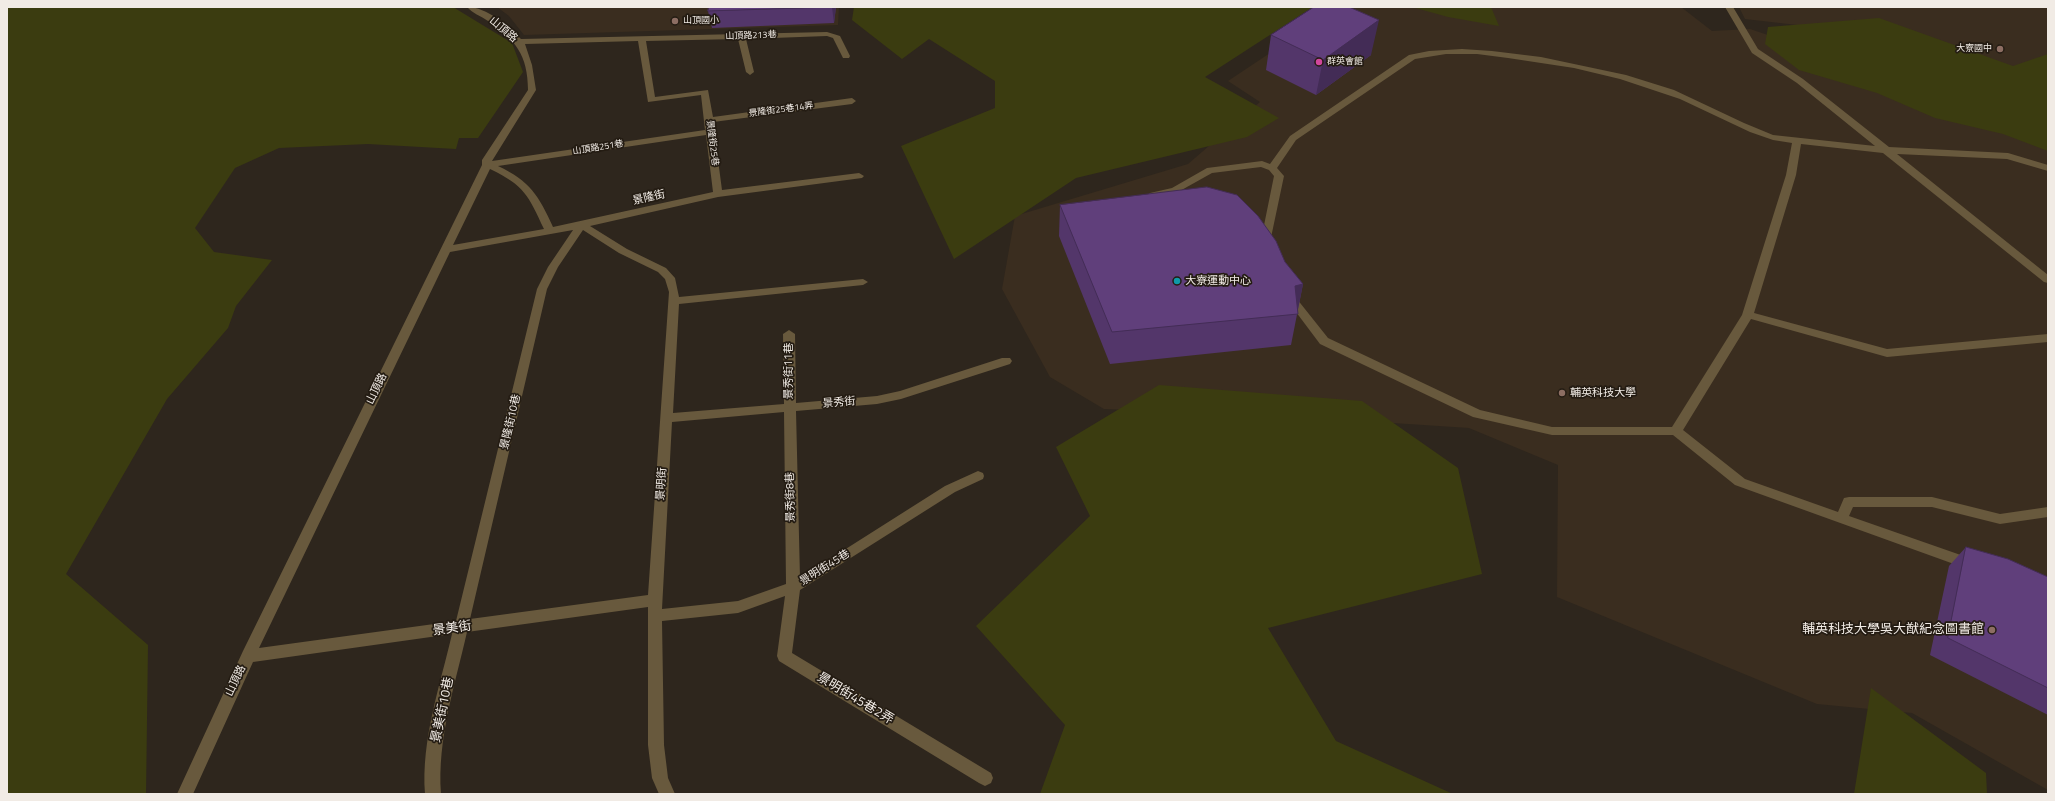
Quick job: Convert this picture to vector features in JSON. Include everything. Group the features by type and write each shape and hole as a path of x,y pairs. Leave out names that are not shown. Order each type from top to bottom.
{"street":[{"name":"山頂路","path":"185,794 248,656 487,165 487,160 532,90 533,82 519,42 483,13 470,7"},
{"path":"1729,7 1735,20 1755,50 1800,81 2048,280"},
{"name":"山頂路213巷","path":"519,42 834,34 846,56"},
{"path":"742,37 750,72"},
{"name":"景隆街25巷","path":"642,40 651,100 705,92 718,194"},
{"path":"1272,168 1293,138 1412,57 1434,52 1482,50 1575,66 1628,78 1672,92 1760,134 1797,141 1883,149 2008,156 2048,168"},
{"name":"景隆街25巷14弄","path":"709,120 852,101"},
{"name":"山頂路251巷","path":"487,165 710,132"},
{"path":"1676,431 1748,315 1791,175 1797,141"},
{"path":"1140,199 1175,190 1210,170 1262,164 1272,168 1279,176 1265,244 1271,258"},
{"path":"487,165 503,172 520,183 532,195 550,231"},
{"name":"景隆街","path":"445,250 580,225 718,194 859,176"},
{"name":"景明街","path":"580,225 623,251 662,270 670,278 674,292 655,600 656,745 660,778 667,794"},
{"name":"景隆街10巷","path":"463,627 542,289 553,267 580,225"},
{"path":"673,301 863,282"},
{"path":"1282,285 1324,341 1477,414 1552,431 1676,431 1740,482 1950,559 1980,567"},
{"path":"1748,315 1887,353 2048,338"},
{"name":"景秀街11巷","path":"789,334 790,407"},
{"name":"景秀街","path":"667,418 877,400 901,395 1006,361"},
{"name":"景秀街8巷","path":"790,407 793,588"},
{"name":"景明街45巷","path":"655,616 738,607 793,588 950,489 978,476"},
{"path":"1841,519 1849,502 1932,502 2000,519 2048,512"},
{"name":"景明街45巷2弄","path":"793,588 784,656 985,778"},
{"name":"景美街","path":"248,656 655,600"},
{"name":"景美街10巷","path":"433,794 432,780 437,729 463,627"}],"shaded area":[{"path":"7,7 453,7 512,43 523,72 478,138 459,138 456,149 368,144 279,148 235,168 195,228 214,252 272,260 236,306 228,328 167,399 66,574 148,645 146,794 7,794"},
{"name":"山頂國小","path":"497,7 839,7 838,25 524,35 509,16"},
{"path":"854,7 1313,7 1205,77 1279,118 1247,137 1076,178 954,259 901,146 995,108 995,81 929,39 902,59 852,20"},
{"name":"輔英科技大學","path":"1339,7 1681,7 1712,31 1750,29 2048,129 2048,790 1912,713 1817,704 1557,597 1558,465 1469,428 1256,414 1104,409 1050,377 1002,289 1015,216 1188,164 1260,102 1228,81"},
{"path":"1412,7 1491,7 1499,26 1448,17"},
{"name":"大寮國中","path":"1739,7 2048,7 2048,70 2025,77 1823,28 1745,19"},
{"path":"1879,18 2013,66 2048,54 2048,151 2003,134 1935,118 1877,93 1799,70 1765,44 1768,27"},
{"path":"1159,385 1362,401 1458,468 1482,574 1268,628 1336,741 1453,794 1040,794 1065,725 976,626 1090,516 1056,447"},
{"path":"1871,688 1986,773 1987,794 1854,794"}],"building":[{"path":"709,7 832,7 708,11"},
{"path":"1314,7 1349,7 1379,20 1323,60 1271,35"},
{"name":"大寮運動中心","path":"1207,187 1237,195 1258,216 1276,241 1285,262 1303,284 1295,286 1298,314 1112,332 1060,205"},
{"name":"輔英科技大學吳大猷紀念圖書館","path":"1966,547 2008,559 2048,577 2048,688 1948,638"}],"place":[{"name":"山頂國小","path":"675,21"},
{"name":"大寮國中","path":"2000,49"},
{"name":"群英會館","path":"1319,62"},
{"name":"大寮運動中心","path":"1177,281"},
{"name":"輔英科技大學","path":"1562,393"},
{"name":"輔英科技大學吳大猷紀念圖書館","path":"1992,630"}]}
